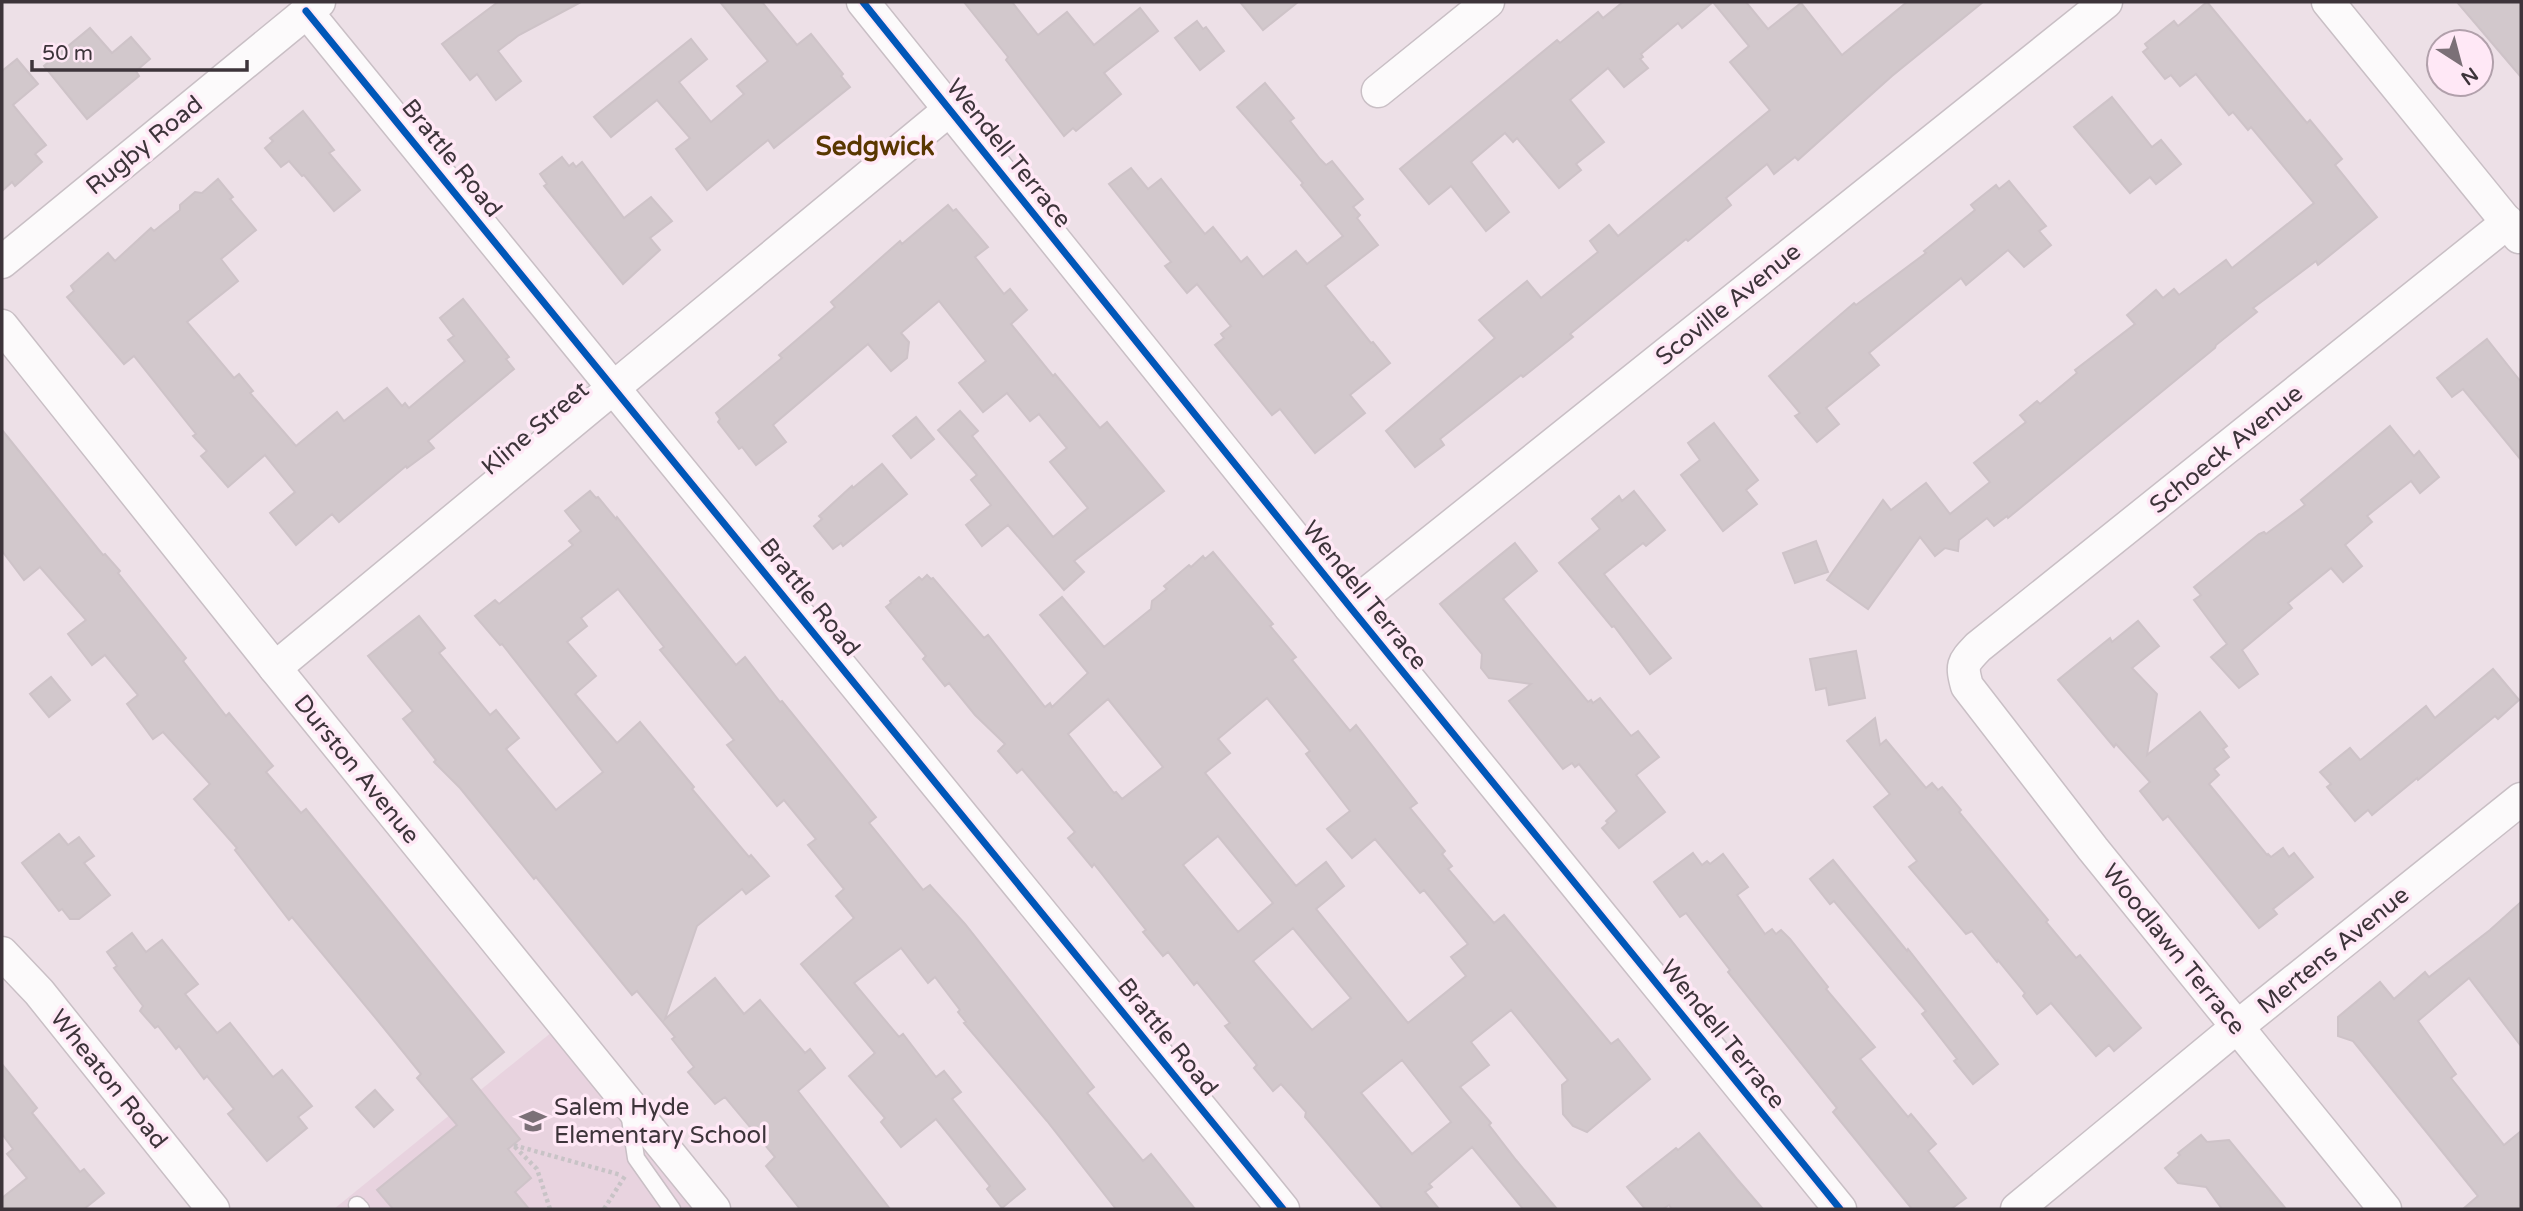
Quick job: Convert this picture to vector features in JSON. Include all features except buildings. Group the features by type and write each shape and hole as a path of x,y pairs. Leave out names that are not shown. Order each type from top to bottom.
{"street":[{"name":"Wendell Terrace","path":"863,2 1350,607 1840,1209"},
{"path":"1378,91 1488,2"},
{"name":"Scoville Avenue","path":"1350,607 2106,2"},
{"path":"2328,2 2514,231"},
{"name":"Rugby Road","path":"2,262 313,6"},
{"name":"Brattle Road","path":"313,6 615,387 1283,1209"},
{"name":"Kline Street","path":"275,668 949,110"},
{"name":"Schoeck Avenue","path":"1968,686 1962,670 1964,662 1978,647 2514,231"},
{"name":"Durston Avenue","path":"2,326 275,668 714,1209"},
{"name":"Woodlawn Terrace","path":"1968,686 2094,849 2385,1209"},
{"name":"Mertens Avenue","path":"2017,1209 2237,1027 2521,799"},
{"name":"Wheaton Road","path":"2,953 39,992 213,1209"}],"lane":[{"path":"628,1103 636,1158 672,1209"}],"path":[{"path":"550,1209 537,1169 513,1145 625,1176"},
{"path":"604,1209 636,1158"}],"shaded area":[{"name":"Salem Hyde Elementary School","path":"552,1032 695,1209 334,1209"}],"cycle path":[{"path":"863,2 1350,607 1840,1209"},
{"path":"306,11 1283,1209"}],"place":[{"name":"Salem Hyde Elementary School","path":"533,1121"}],"district":[{"name":"Sedgwick","path":"875,146"}]}
